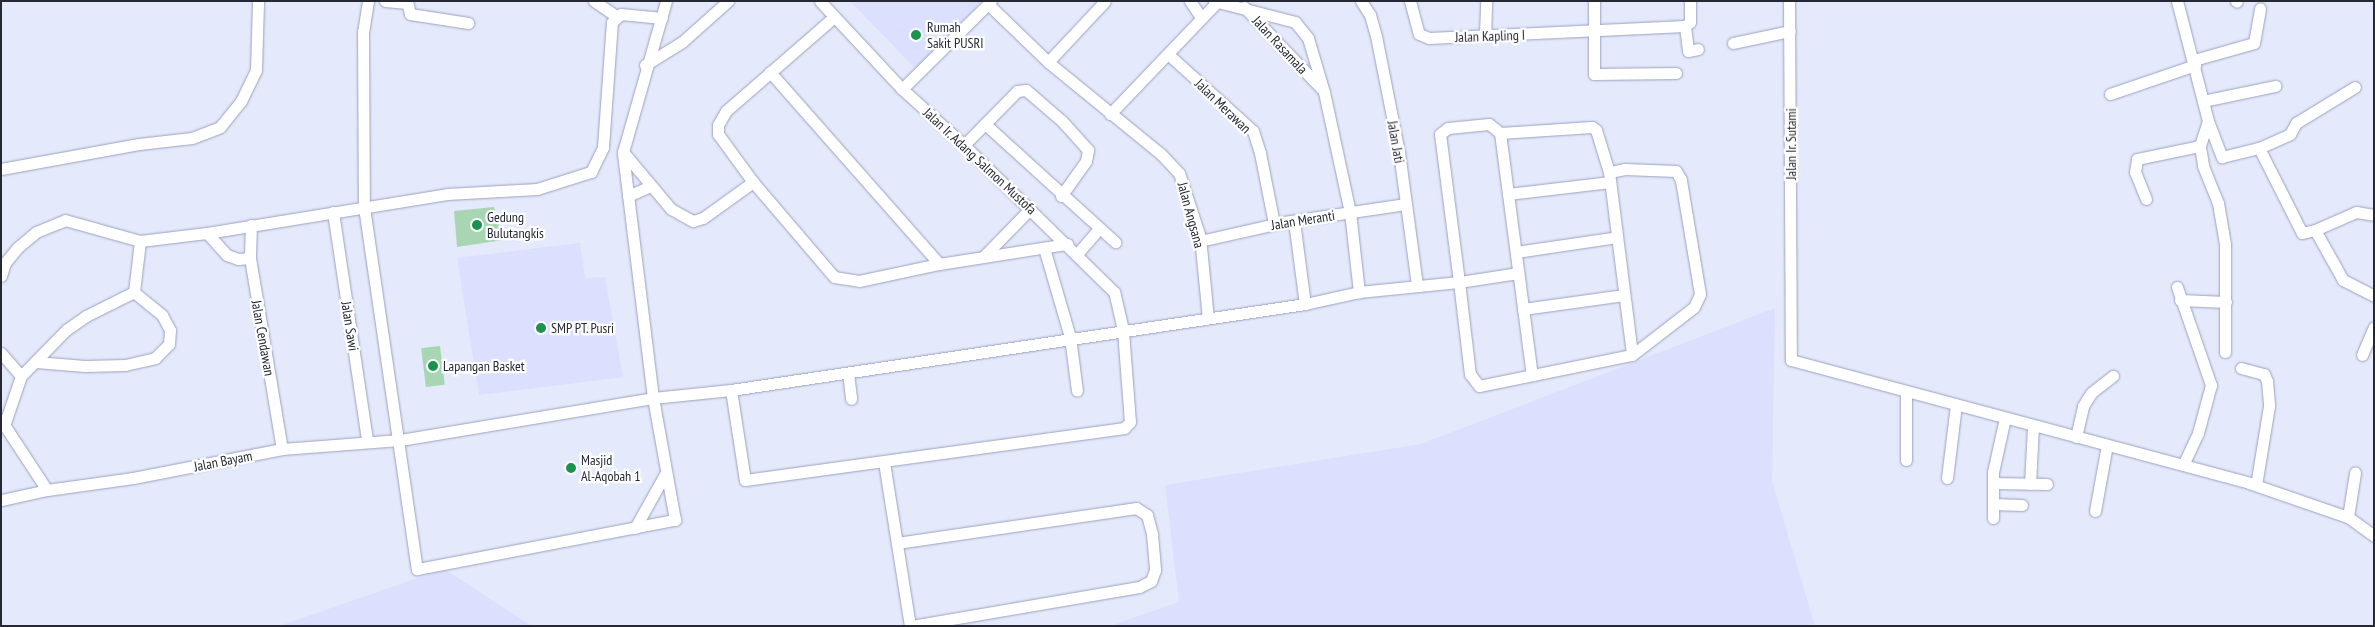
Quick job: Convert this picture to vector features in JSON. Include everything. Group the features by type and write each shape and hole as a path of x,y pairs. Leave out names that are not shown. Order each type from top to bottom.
{"street":[{"path":"1,169 139,144 192,138 206,135 220,127 241,101 256,70 258,1"},
{"path":"368,1 363,31 364,207 400,440 417,569 675,520 665,474 653,398 623,152 645,65 666,1"},
{"path":"385,1 407,2 410,14 468,23"},
{"path":"594,1 616,16 662,18"},
{"path":"645,65 682,42 728,1"},
{"name":"Jalan Ir. Adang Salmon Mustofa","path":"731,390 745,480 1124,428 1130,422 1123,330 1114,292 964,145 902,89 820,1"},
{"path":"1048,62 1105,1"},
{"path":"1190,1 1200,16"},
{"name":"Jalan Jati","path":"1361,1 1370,15 1376,36 1406,204 1417,286"},
{"name":"Jalan Kapling I","path":"1410,1 1422,37 1485,36 1685,26"},
{"path":"1485,36 1486,1"},
{"path":"1594,1 1596,31 1593,71 1598,76 1676,73"},
{"path":"1690,1 1690,22 1685,26 1688,51 1698,49"},
{"name":"Jalan Ir. Sutami","path":"1789,1 1791,360 1906,391"},
{"path":"2177,1 2208,121 2222,157 2259,148 2290,134 2296,123 2355,87"},
{"path":"1110,114 1169,55 1200,16 1216,2 1243,7"},
{"path":"902,89 989,3"},
{"name":"Jalan Angsana","path":"989,3 1048,62 1179,173 1200,240 1208,318"},
{"name":"Jalan Rasamala","path":"1243,7 1263,6 1294,22 1308,38 1324,92 1350,212 1359,292"},
{"name":"Jalan Rasamala","path":"1243,7 1324,92"},
{"path":"2110,94 2254,43 2260,9"},
{"path":"1,276 5,263 17,248 36,232 64,220 140,241 207,233 480,190 537,189 591,172 602,148 609,40 616,16"},
{"path":"834,16 726,111 718,125 720,141 834,277 859,281 939,264 1067,244"},
{"path":"1733,43 1790,31"},
{"name":"Jalan Merawan","path":"1169,55 1253,131 1260,153 1274,224"},
{"path":"770,72 939,264"},
{"path":"2204,101 2275,86"},
{"path":"964,145 1021,89 1062,121 1089,154 1074,181 1061,196"},
{"path":"2208,121 2200,146 2203,166 2218,203 2225,244 2225,352"},
{"path":"985,124 1061,196 1115,242"},
{"path":"1508,194 1609,177 1676,171 1681,180 1700,294 1694,307 1632,355 1485,386 1474,382 1470,374 1440,134 1448,128 1489,124 1500,133 1592,127 1596,130 1609,177 1632,355"},
{"path":"1500,133 1532,375"},
{"path":"2146,199 2135,172 2137,159 2200,146"},
{"path":"2259,148 2302,233 2315,230 2356,212 2374,214"},
{"path":"623,152 671,209 693,221 703,218 753,182"},
{"path":"628,196 650,186"},
{"name":"Jalan Meranti","path":"1200,240 1274,224 1406,204"},
{"path":"983,257 1030,209"},
{"name":"Jalan Sawi","path":"332,212 367,440"},
{"path":"1294,221 1305,304"},
{"name":"Jalan Cendawan","path":"251,225 250,258 282,449"},
{"path":"1077,254 1099,229"},
{"path":"2315,230 2343,280 2374,296"},
{"path":"207,233 227,255 238,259 250,258"},
{"path":"1516,252 1617,236"},
{"path":"134,292 140,241"},
{"path":"1044,248 1070,337 1077,391"},
{"name":"Jalan Bayam","path":"1,500 47,490 133,478 282,449 367,440 400,440 653,398 731,390 1070,337 1305,304 1359,292 1459,282 1518,273"},
{"path":"2177,287 2211,385 2198,433 2183,465"},
{"path":"36,362 85,366 125,365 154,358 169,344 170,330 162,315 134,292"},
{"path":"47,490 3,422 21,376 80,320 134,292"},
{"path":"1523,309 1624,295"},
{"path":"2180,300 2226,302"},
{"path":"2362,355 2374,327"},
{"path":"1,353 21,376"},
{"path":"2241,368 2264,374 2267,381 2268,406 2256,485"},
{"path":"848,373 850,399"},
{"path":"2076,437 2083,406 2091,393 2113,376"},
{"path":"1906,460 1906,391 2256,485 2348,517 2374,536"},
{"path":"1947,478 1956,405"},
{"path":"1993,518 1993,483 2005,418"},
{"path":"2030,484 2033,426"},
{"path":"2095,511 2107,445"},
{"path":"884,462 910,626 1139,587 1151,581 1155,570 1152,534 1147,515 1136,508 897,543"},
{"path":"2348,517 2355,473"},
{"path":"635,528 665,474"},
{"path":"1993,483 2048,484"},
{"path":"1993,504 2022,505"}],"shaded area":[{"name":"Rumah Sakit PUSRI","path":"850,1 981,1 917,70"},
{"name":"SMP PT. Pusri","path":"580,243 585,278 605,277 623,377 479,395 457,258"},
{"path":"1775,308 1772,481 1815,626 1110,626 1179,602 1165,485 1421,444"},
{"path":"444,569 532,626 279,626"}],"green space":[{"name":"Gedung Bulutangkis","path":"494,207 503,240 457,247 454,211"},
{"name":"Lapangan Basket","path":"440,346 445,385 426,387 421,348"}],"place":[{"name":"Rumah Sakit PUSRI","path":"916,35"},
{"name":"Gedung Bulutangkis","path":"477,225"},
{"name":"SMP PT. Pusri","path":"541,328"},
{"name":"Lapangan Basket","path":"433,366"},
{"name":"Masjid Al-Aqobah 1","path":"571,468"}]}
